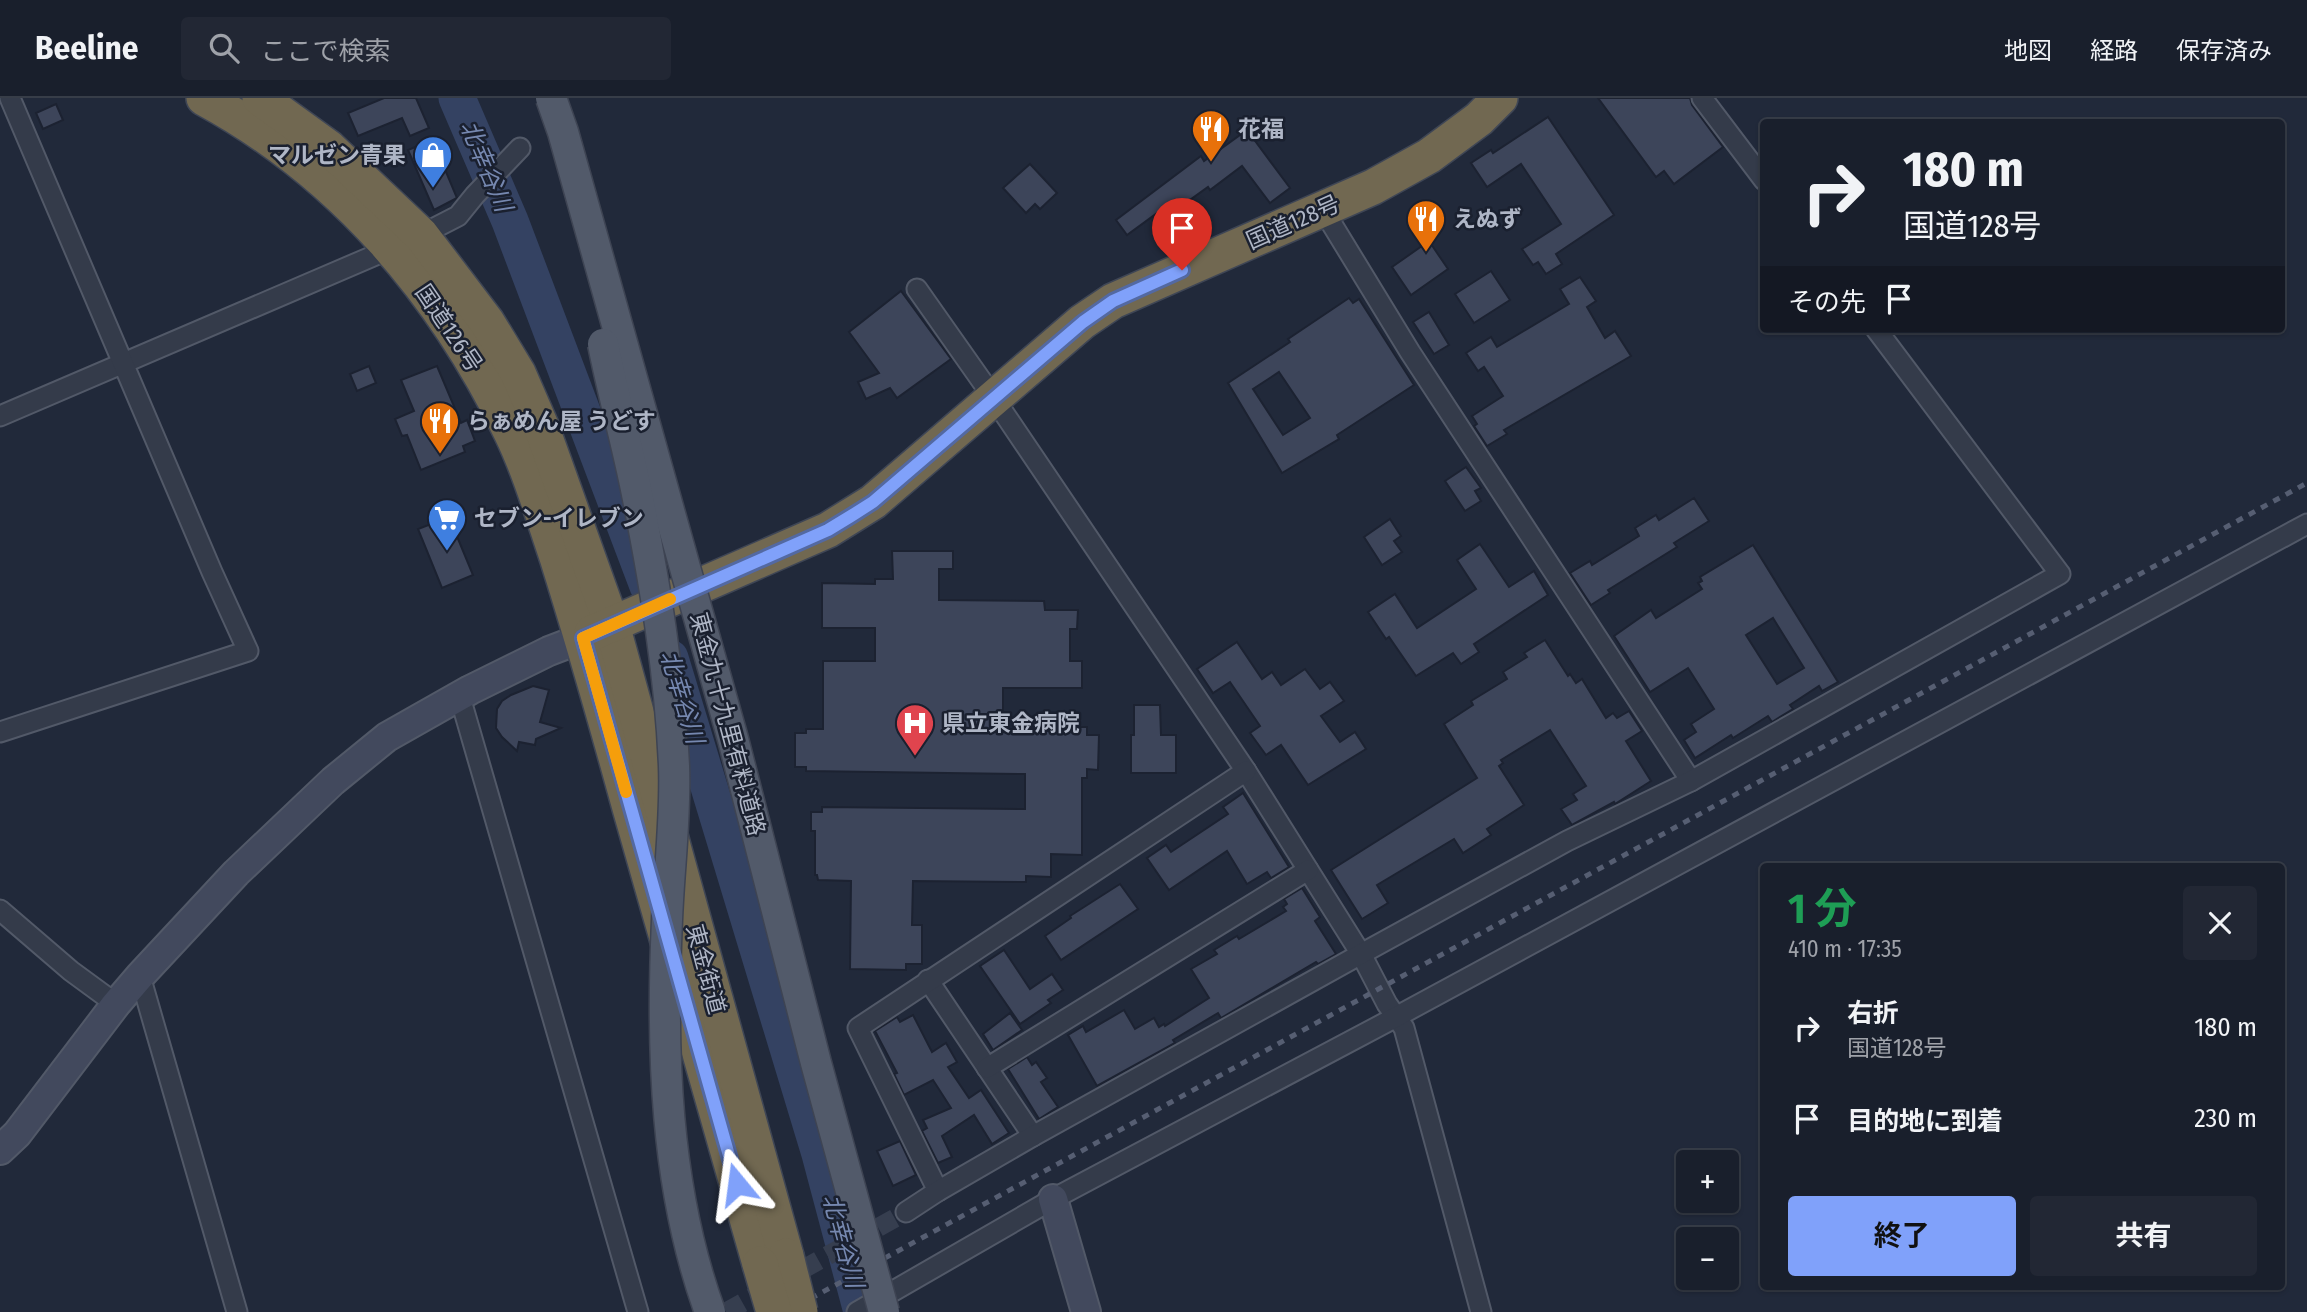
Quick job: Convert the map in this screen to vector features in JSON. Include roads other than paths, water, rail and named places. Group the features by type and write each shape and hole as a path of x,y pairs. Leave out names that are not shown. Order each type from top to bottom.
{"highway":[{"name":"国道126号","path":"204,98 235,115 308,169 352,207 407,242"},
{"name":"国道126号","path":"260,98 329,148 407,242 512,435 545,521 597,631"},
{"name":"国道128号","path":"597,631 828,530 873,502 993,397 1083,322 1113,301 1373,187 1429,156 1479,119 1500,98"},
{"name":"東金街道","path":"597,631 773,1260 800,1312"},
{"name":"東金街道","path":"773,1260 774,1312"}],"main road":[{"name":"東金九十九里有料道路","path":"541,98 598,319 615,405 637,493 666,653 674,768 674,824 667,919 668,1097 689,1244 710,1312"},
{"name":"東金九十九里有料道路","path":"551,98 563,132 733,739 836,1139 884,1312"}],"street":[{"path":"0,732 248,651 10,98"},
{"path":"1702,98 1760,175"},
{"path":"0,416 407,242 458,216 520,148"},
{"path":"1322,208 1410,352 1691,781"},
{"path":"917,289 1246,771 1361,954 1404,1028 1481,1312"},
{"path":"906,1212 937,1191 1033,1136 1361,954 1567,841 1691,781 2060,574 1879,333"},
{"path":"857,1312 1053,1199 1396,1017 2307,524"},
{"path":"0,1150 17,1134 140,976 236,873 334,781 387,737 549,651 597,631"},
{"path":"460,697 638,1312"},
{"path":"937,1191 858,1028 1246,771"},
{"path":"987,1068 1308,870"},
{"path":"0,910 71,971 116,1004"},
{"path":"140,976 237,1312"},
{"path":"928,980 1033,1136"},
{"path":"1053,1199 1086,1312"}],"waterway":[{"name":"北幸谷川","path":"457,98 510,221 648,586"},
{"name":"北幸谷川","path":"670,658 820,1154 862,1312"}],"tunnel":[{"path":"726,1312 906,1212"}],"railway":[{"path":"786,1312 2307,483"}],"place":[{"name":"花福","path":"1211,163"},
{"name":"マルゼン青果","path":"433,189"},
{"name":"えぬず","path":"1426,253"},
{"name":"らぁめん屋 うどす","path":"440,455"},
{"name":"セブン-イレブン","path":"447,552"},
{"name":"県立東金病院","path":"915,757"}]}
